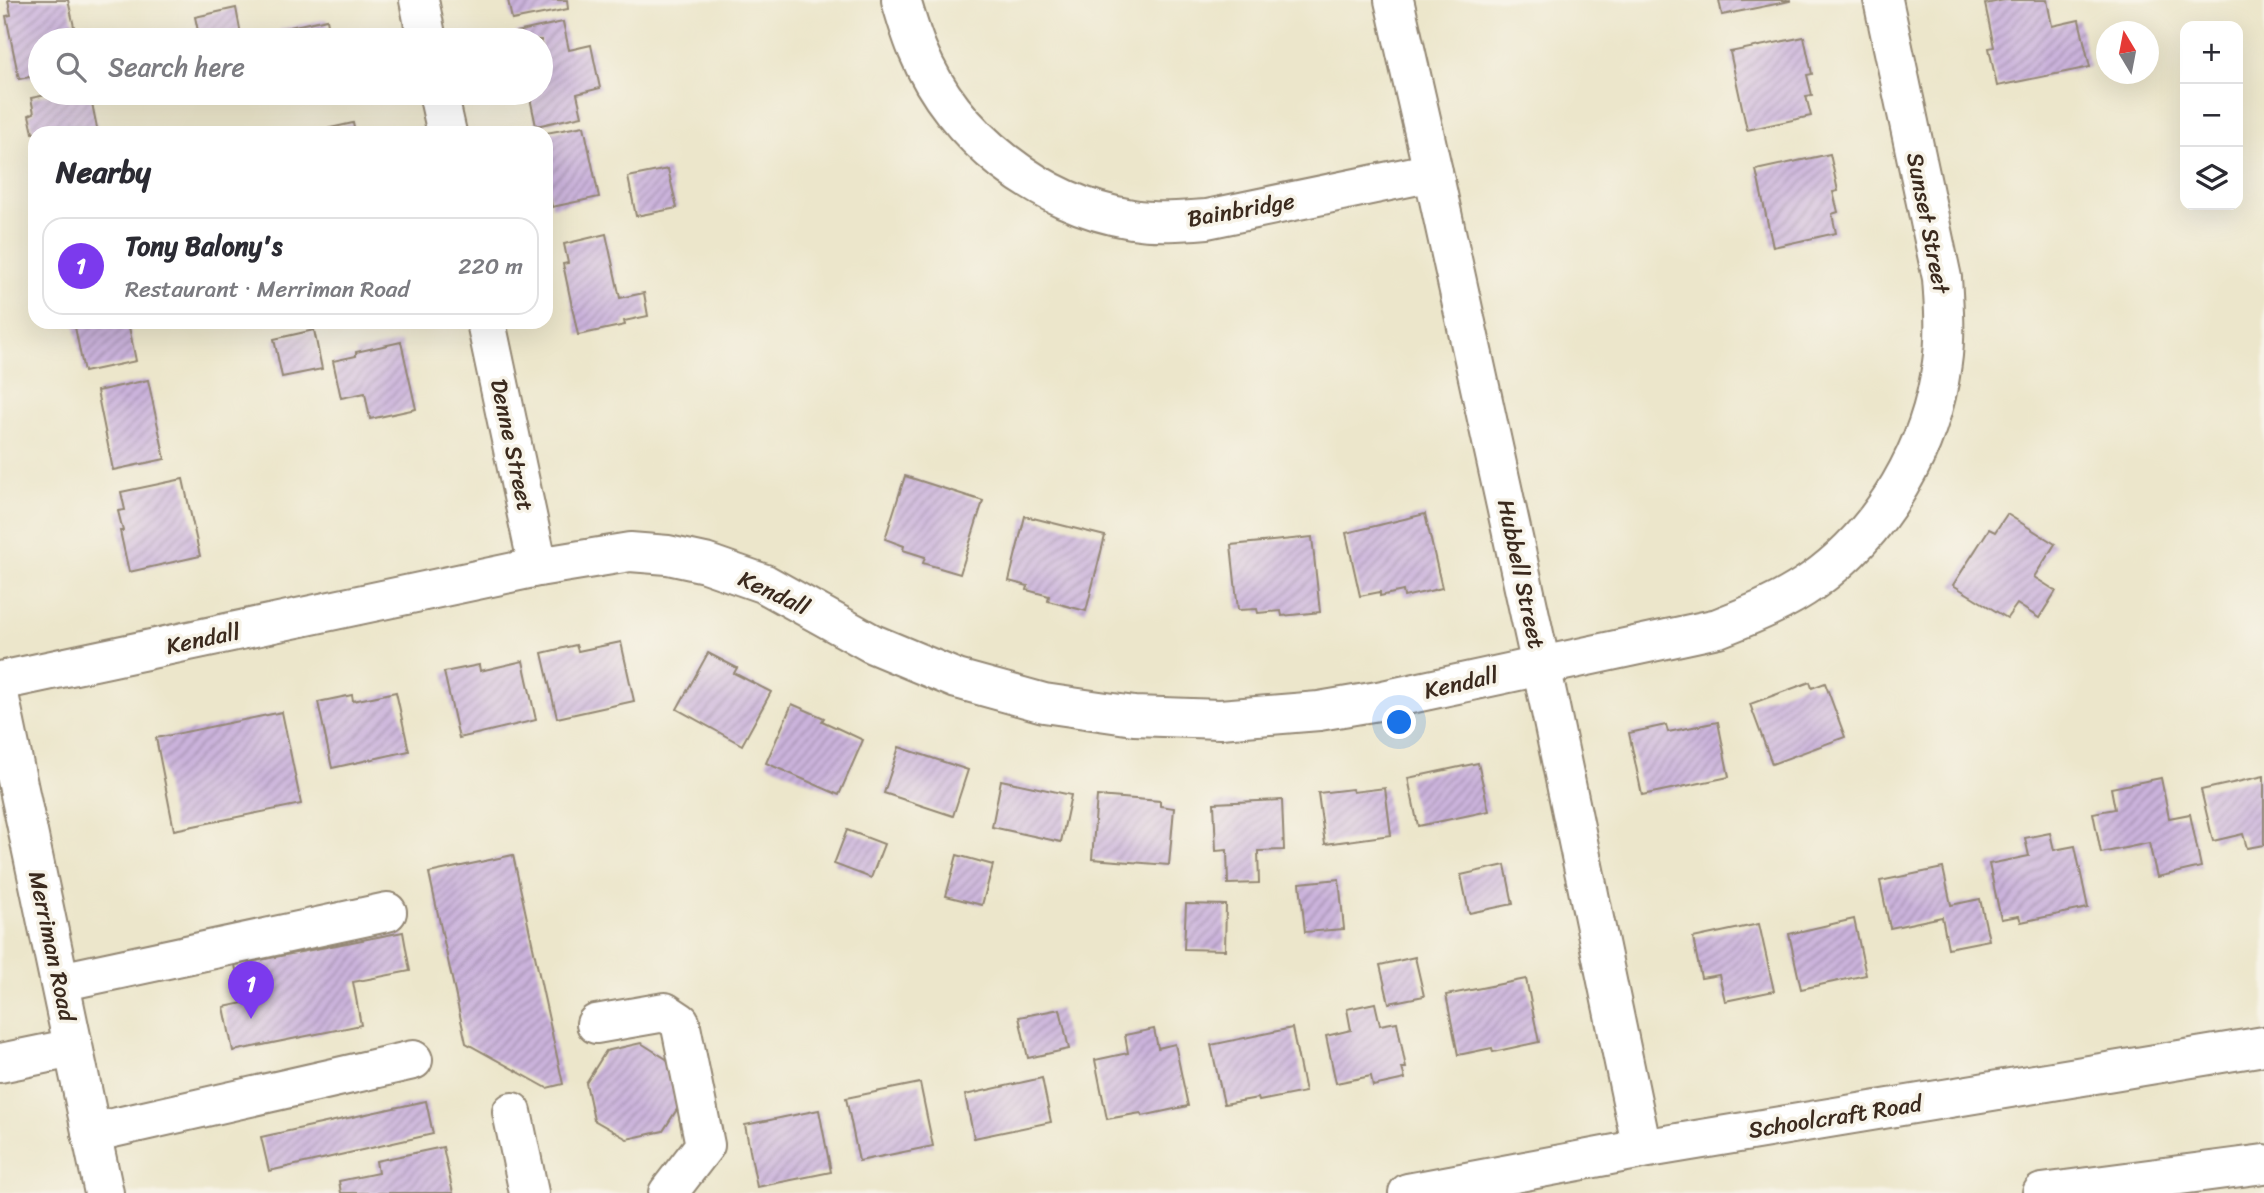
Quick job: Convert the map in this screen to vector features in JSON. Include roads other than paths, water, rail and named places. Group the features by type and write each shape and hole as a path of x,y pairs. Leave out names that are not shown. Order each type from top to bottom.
{"main road":[{"path":"419,0 425,28"},
{"name":"Bainbridge","path":"901,0 918,52 946,101 967,128 1032,182 1080,206 1132,219 1175,222 1207,219 1433,172"},
{"name":"Hubbell Street","path":"1394,0 1541,665 1643,1149"},
{"name":"Sunset Street","path":"1541,665 1718,628 1762,611 1813,581 1857,541 1900,485 1926,431 1936,397 1942,362 1945,315 1942,278 1883,0"},
{"path":"441,105 445,126"},
{"name":"Denne Street","path":"487,329 538,567"},
{"name":"Kendall","path":"0,681 538,567 630,552 668,555 705,563 765,584 873,644 957,679 1044,703 1134,716 1220,719 1319,711 1378,701 1541,665"},
{"name":"Merriman Road","path":"0,699 104,1193"},
{"path":"60,982 387,912"},
{"path":"596,1024 665,1012 680,1022 705,1145 668,1193"},
{"name":"Schoolcraft Road","path":"1408,1193 1643,1149 2264,1046"},
{"path":"0,1063 73,1048"},
{"path":"91,1133 413,1060"},
{"path":"512,1112 529,1193"},
{"path":"2042,1193 2264,1164"}],"place":[{"name":"Tony Balony's","path":"251,1019"}]}
